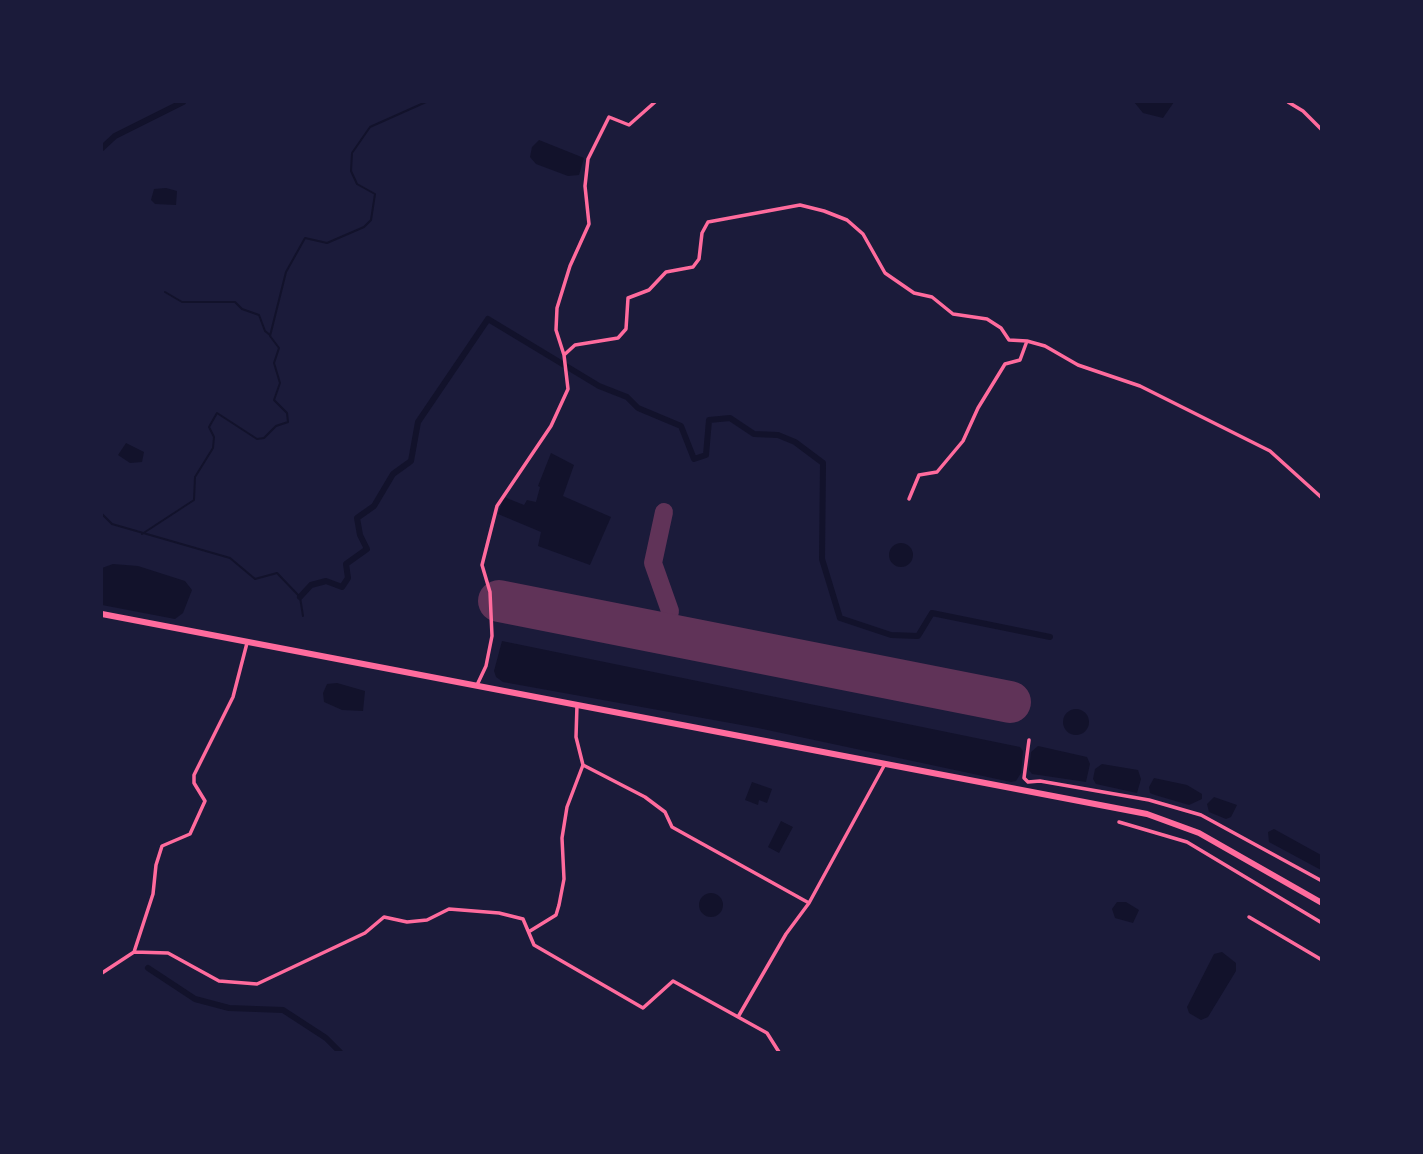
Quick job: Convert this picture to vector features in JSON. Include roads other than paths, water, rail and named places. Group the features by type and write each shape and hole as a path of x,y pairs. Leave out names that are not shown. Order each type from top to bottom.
{"highway":[{"path":"102,614 1115,807 1168,820 1216,842 1321,903"}],"street":[{"path":"477,685 486,666 492,636 491,592 482,565 492,524 498,506 512,481 551,426 568,389 564,355 556,331 557,308 570,266 589,224 585,186 588,159 608,117 629,125 655,102"},
{"path":"1288,102 1303,111 1321,130"},
{"path":"564,355 575,345 618,338 626,329 628,298 649,290 666,272 693,267 699,259 702,233 708,222 800,205 847,220 863,234 885,273 914,293 932,298 953,314 987,319 1001,328 1009,340 1045,346 1078,365 1140,386 1270,451 1321,498"},
{"path":"909,499 919,475 937,472 963,441 978,408 1005,363 1020,360 1027,341"},
{"path":"134,952 153,894 156,865 162,846 190,834 205,801 194,783 194,775 233,697 247,641"},
{"path":"530,931 556,915 564,879 562,838 567,807 583,765 576,737 577,705"},
{"path":"1029,740 1024,778 1028,782 1040,781 1149,800 1201,815 1321,881"},
{"path":"738,1017 786,934 809,903 886,762"},
{"path":"583,765 645,797 664,812 672,827 809,903"},
{"path":"1119,822 1187,842 1321,923"},
{"path":"102,974 134,952 168,953 219,981 257,984 365,933 384,917 407,922 427,920 449,909 499,913 523,919 534,944 643,1008 673,981 767,1033 779,1052"},
{"path":"1249,917 1321,960"}],"waterway":[{"path":"102,148 115,136 183,102"},
{"path":"142,534 194,500 195,477 213,448 214,437 209,427 217,413 257,439 264,438 276,426 288,422 287,413 274,400 280,383 274,363 279,348 270,336 286,272 305,238 327,243 364,227 371,220 375,194 357,184 351,171 352,153 370,127 426,102"},
{"path":"165,292 182,302 235,302 242,309 259,315 265,331 270,335"},
{"path":"300,597 311,585 326,581 342,587 348,578 346,564 367,549 360,535 357,518 374,506 393,474 411,461 418,422 488,319 599,386 627,397 638,408 681,426 694,459 706,455 709,420 730,418 754,434 778,435 795,442 823,463 822,559 840,618 891,635 918,636 932,613 1050,637"},
{"path":"102,514 112,524 230,558 255,579 277,573 300,597 303,616"},
{"path":"148,968 195,999 229,1008 283,1010 326,1038 340,1052"}]}
